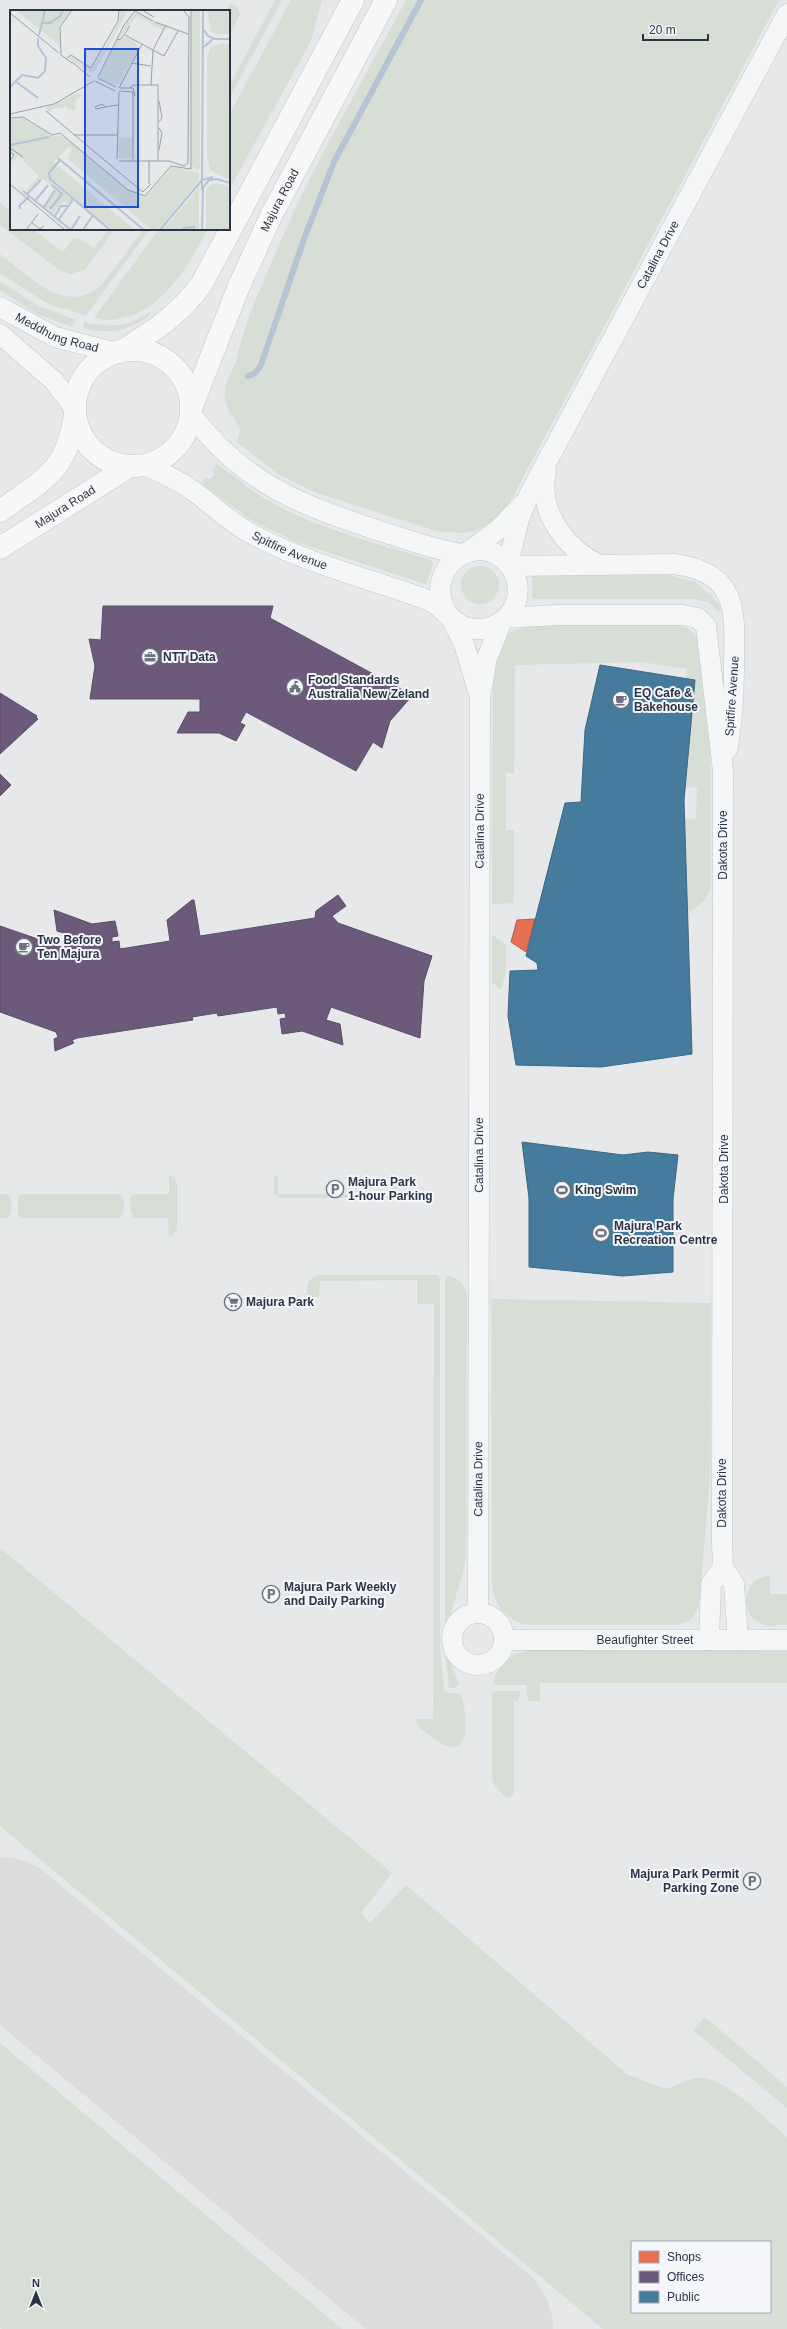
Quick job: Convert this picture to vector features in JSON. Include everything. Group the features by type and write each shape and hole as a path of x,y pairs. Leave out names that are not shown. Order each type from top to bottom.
{"main road":[{"path":"118,353 168,320 186,303 201,285 353,0"},
{"name":"Majura Road","path":"191,411 239,286 271,216 386,0"},
{"path":"0,511 44,479 59,464 68,450 75,412 76,397 86,374 104,358 133,350 158,356 169,363 186,383 191,411 186,432 176,448 162,459 137,466 104,459 94,451 79,428 75,412"},
{"name":"Majura Road","path":"0,548 137,466"}],"street":[{"name":"Catalina Drive","path":"509,565 519,519 529,495 787,14"},
{"name":"Meddhung Road","path":"0,307 60,338 118,353"},
{"path":"0,334 54,381 75,412"},
{"path":"191,411 211,440 226,453 288,497 338,518 444,551 465,553 490,552 509,565 517,580 518,595 512,610 504,620 491,627 472,628 460,624 448,615 440,596 441,577 452,562 465,553"},
{"path":"549,459 544,486 545,499 551,517 573,547 600,565"},
{"name":"Spitfire Avenue","path":"137,466 183,484 244,529 259,538 304,558 430,601 448,615"},
{"name":"Catalina Drive","path":"465,553 502,526 529,495"},
{"name":"Spitfire Avenue","path":"509,565 668,564 686,566 713,577 726,591 733,607 735,624 732,717 724,771"},
{"name":"Catalina Drive","path":"448,615 464,644 480,698"},
{"name":"Spitfire Avenue","path":"504,620 550,615 683,615 702,620 706,626 709,642 724,771"},
{"name":"Catalina Drive","path":"478,1613 480,698 487,658 504,620"},
{"name":"Dakota Drive","path":"723,1567 724,771"},
{"path":"709,1640 711,1584 723,1567 734,1584 738,1640"},
{"path":"478,1613 490,1616 497,1621 501,1628 504,1640 498,1655 485,1664 474,1665 460,1658 452,1645 453,1630 461,1618 478,1613"},
{"name":"Beaufighter Street","path":"504,1640 787,1640"}],"shaded area":[{"path":"275,0 282,0 230,97 230,84"},
{"path":"291,0 322,0 311,41 230,188 230,113"},
{"path":"406,0 779,0 511,500 496,519 477,530 461,533 436,531 317,493 278,474 237,442 240,429 227,408 225,398 227,381 236,361 247,322 285,232 317,165"},
{"path":"231,3 238,8 240,15 230,34 230,10 226,10"},
{"path":"0,203 10,211 10,230 34,230 63,252 74,238 79,238 94,248 108,230 114,230 85,270 70,274 59,270 0,225"},
{"path":"143,230 149,230 86,315 48,304 0,273 0,254 36,282 49,290 62,295 76,297 89,293 103,283"},
{"path":"158,230 207,230 183,271 161,297 134,315 109,320 94,318"},
{"path":"0,281 38,306 76,320 72,327 37,314 0,290"},
{"path":"150,312 149,316 134,325 118,330 102,331 85,329 83,326 84,322 102,325 118,325 134,321"},
{"path":"217,464 258,494 291,513 350,535 431,560 433,563 427,582 425,584 296,542 251,520 201,483 205,478 211,479 215,474 212,470"},
{"path":"480,566 490,569 496,575 499,585 496,595 490,601 480,604 470,601 464,595 461,585 464,575 470,569"},
{"path":"534,575 668,575 695,582 713,597 722,609 718,612 709,602 695,599 534,599 532,596 532,577"},
{"path":"538,625 676,625 688,628 698,638 710,729 711,888 704,901 688,914 685,819 696,818 697,788 685,786 695,680 686,678 687,669 642,662 515,665 514,774 506,772 506,830 514,830 514,903 492,904 493,671 499,650 505,637 517,629"},
{"path":"492,935 506,945 506,972 501,990 492,982"},
{"path":"169,1176 174,1177 177,1184 177,1229 171,1236 169,1236 168,1218 134,1218 131,1213 130,1198 134,1194 169,1194"},
{"path":"274,1176 278,1176 278,1194 392,1194 392,1176 397,1176 396,1192 390,1198 280,1198 274,1194"},
{"path":"0,1194 8,1194 11,1199 11,1209 8,1218 0,1218"},
{"path":"20,1194 120,1194 124,1203 124,1209 120,1218 20,1218 18,1214 18,1198"},
{"path":"319,1275 438,1275 440,1280 440,1647 444,1692 461,1694 466,1718 464,1738 460,1744 453,1747 443,1744 429,1735 422,1730 416,1722 416,1719 433,1719 434,1304 417,1304 417,1280 320,1281 319,1297 307,1297 308,1283 312,1278"},
{"path":"448,1276 459,1280 465,1290 467,1298 466,1555 463,1573 445,1632 445,1280"},
{"path":"491,1299 711,1303 710,1478 699,1606 691,1620 677,1625 529,1625 514,1620 508,1616 499,1605 493,1592 492,1584"},
{"path":"0,1548 392,1873 361,1913 370,1923 406,1885 628,2075 666,2089 698,2078 708,2079 720,2084 745,2100 787,2137 787,2329 603,2329 0,1826"},
{"path":"770,1576 770,1594 787,1594 787,1625 771,1626 762,1624 754,1619 749,1613 746,1605 746,1597 754,1582 761,1578"},
{"path":"445,1649 459,1684 455,1688 449,1688"},
{"path":"530,1650 787,1651 787,1683 540,1683 540,1701 528,1701 526,1685 496,1685 493,1683 498,1670 506,1660 517,1654"},
{"path":"496,1691 520,1691 518,1701 514,1701 514,1793 510,1798 505,1797 494,1785 492,1777 492,1693"},
{"path":"705,2017 787,2087 787,2108 693,2030"},
{"path":"0,2043 342,2329 2,2329 0,2327"}],"building: Shops":[{"path":"535,919 526,952 511,942 517,920"}],"building: Offices":[{"path":"103,606 273,606 270,618 410,694 409,695 411,697 390,721 382,748 373,742 356,771 246,712 240,723 245,725 236,741 219,733 177,733 188,712 200,712 200,699 90,699 95,666 89,639 101,640"},
{"path":"0,693 37,716 36,717 38,719 0,754"},
{"path":"0,774 11,785 0,796"},
{"path":"338,895 346,906 332,916 338,923 432,956 424,981 420,1038 331,1007 326,1020 340,1024 343,1045 302,1031 282,1034 280,1019 286,1018 285,1013 278,1014 277,1007 218,1016 217,1013 192,1017 193,1020 77,1038 72,1040 74,1043 55,1051 54,1039 58,1037 56,1032 0,1012 0,926 64,948 70,935 57,931 54,910 92,924 115,921 118,936 112,937 112,942 119,941 120,949 170,941 167,920 192,900 194,900 200,936 315,918 316,911"}],"building: Public":[{"path":"600,665 695,680 684,800 692,1054 601,1067 516,1065 508,1016 510,971 538,970 537,963 526,956 565,803 581,802 585,730"},
{"name":"Majura Park Recreation Centre","path":"522,1142 623,1155 648,1152 678,1155 673,1199 673,1272 623,1276 529,1267 529,1198"}],"waterway":[{"path":"248,376 255,373 261,365 304,239 334,162 421,0"}],"runway":[{"path":"0,1930 480,2329"}],"place":[{"name":"NTT Data","path":"150,657"},
{"name":"Food Standards Australia New Zeland","path":"295,687"},
{"name":"EQ Cafe & Bakehouse","path":"621,700"},
{"name":"Two Before Ten Majura","path":"24,947"},
{"name":"Majura Park 1-hour Parking","path":"335,1189"},
{"name":"King Swim","path":"562,1190"},
{"name":"Majura Park Recreation Centre","path":"601,1233"},
{"name":"Majura Park","path":"233,1302"},
{"name":"Majura Park Weekly and Daily Parking","path":"271,1594"},
{"name":"Majura Park Permit Parking Zone","path":"752,1881"}]}
